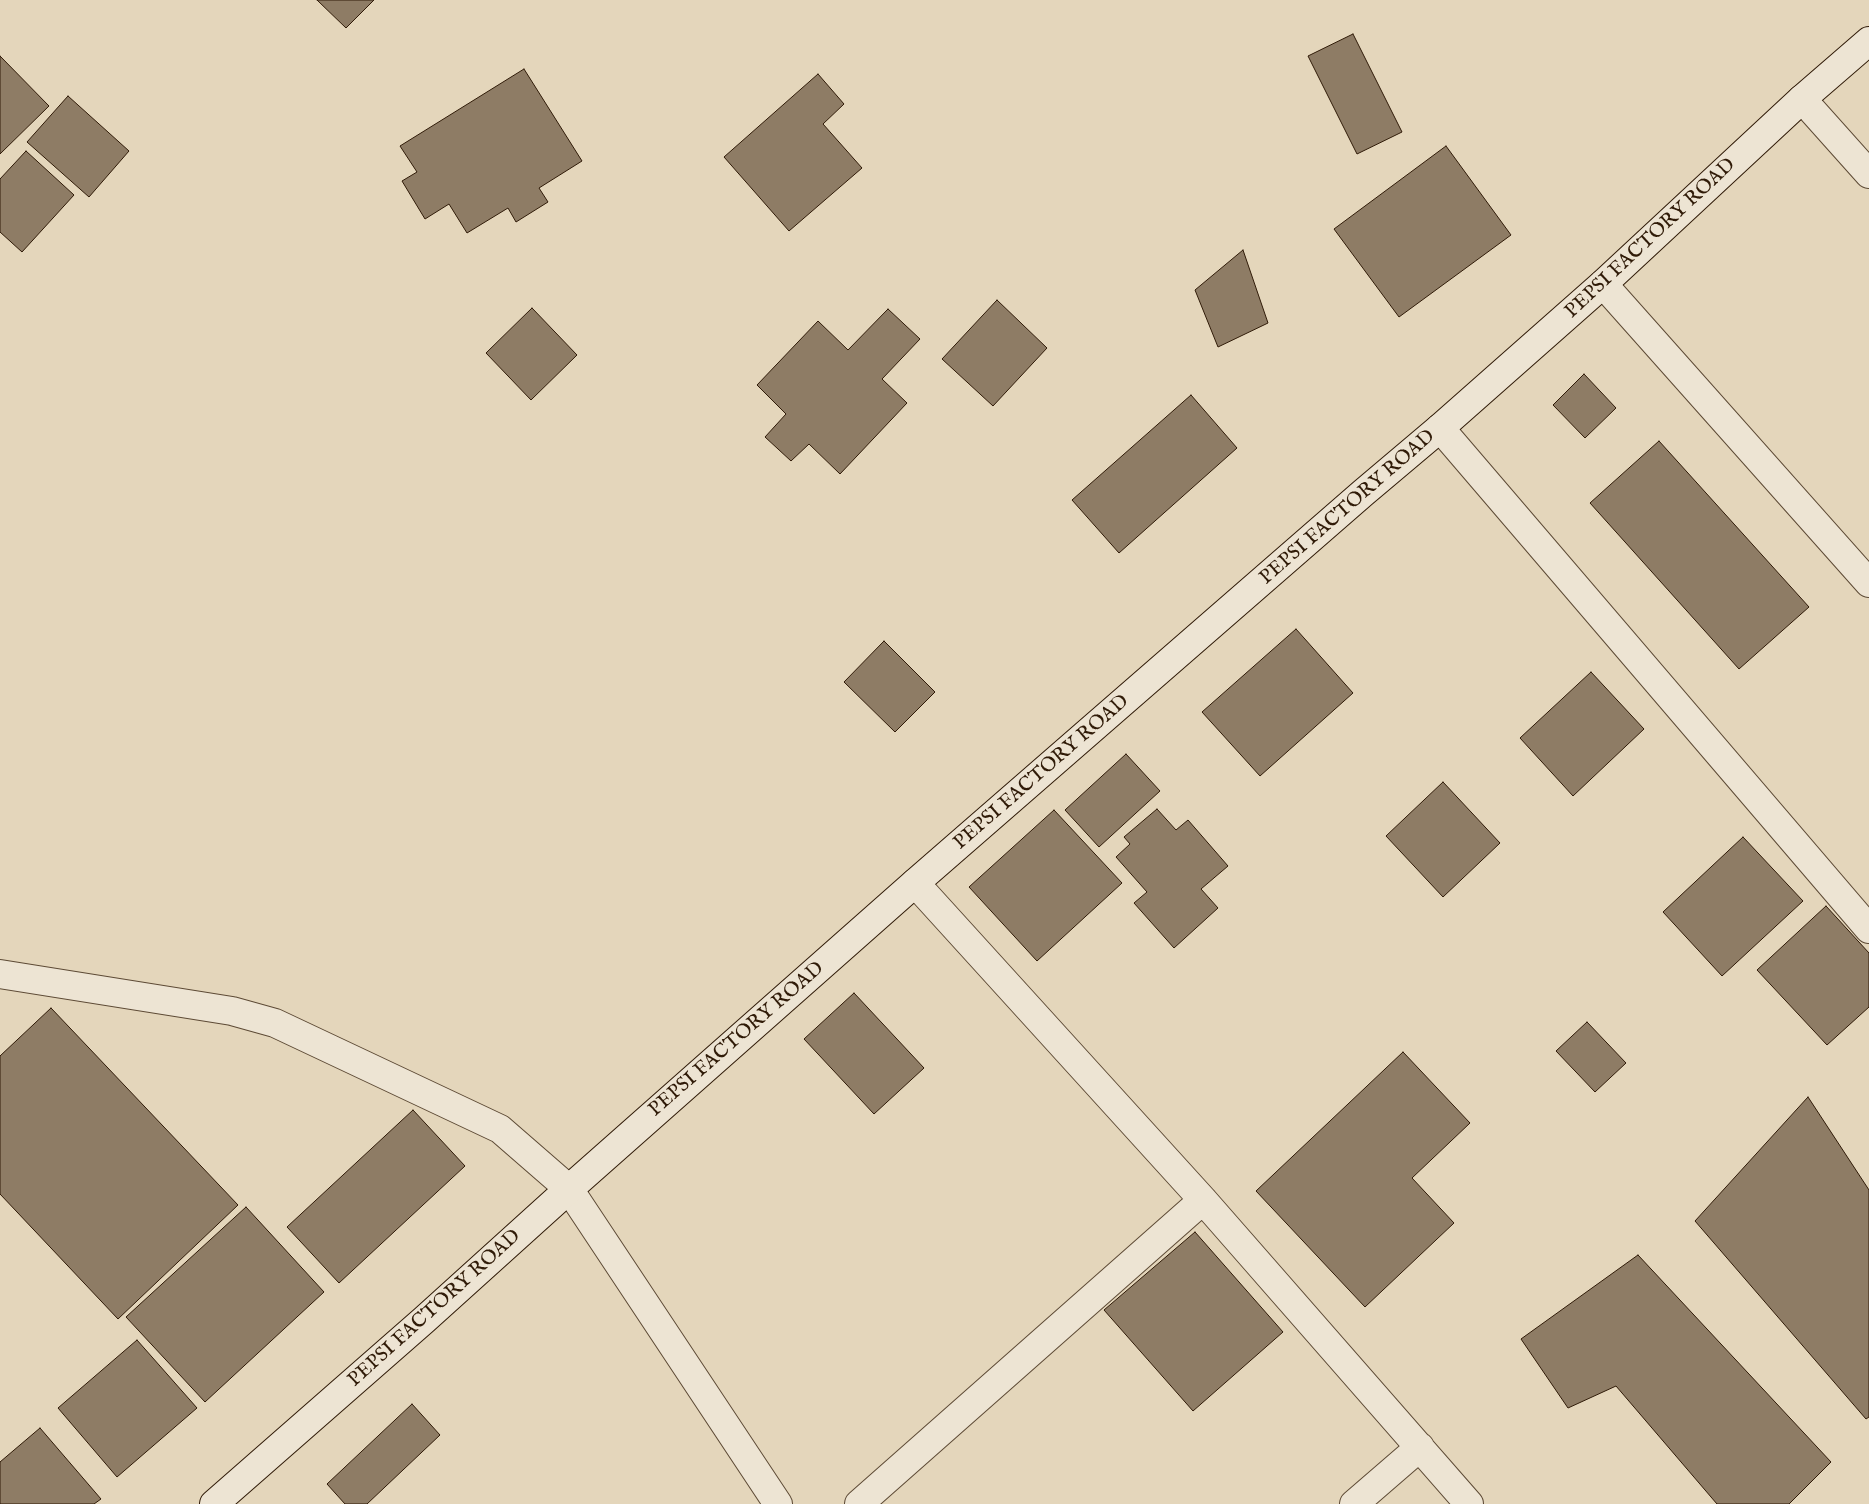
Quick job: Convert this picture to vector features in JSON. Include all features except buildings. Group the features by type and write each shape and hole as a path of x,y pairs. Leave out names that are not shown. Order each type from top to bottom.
{"street":[{"name":"PEPSI FACTORY ROAD","path":"214,1504 424,1320 569,1188 915,883 1440,428 1603,284 1802,99 1869,41"},
{"path":"1802,99 1869,174"},
{"path":"1603,284 1869,583"},
{"path":"1440,428 1869,929"},
{"path":"915,883 1203,1200 1469,1504"},
{"path":"0,974 232,1012 275,1023 500,1130 569,1188 777,1503"},
{"path":"859,1504 1203,1200"},
{"path":"1354,1504 1420,1447"}]}
